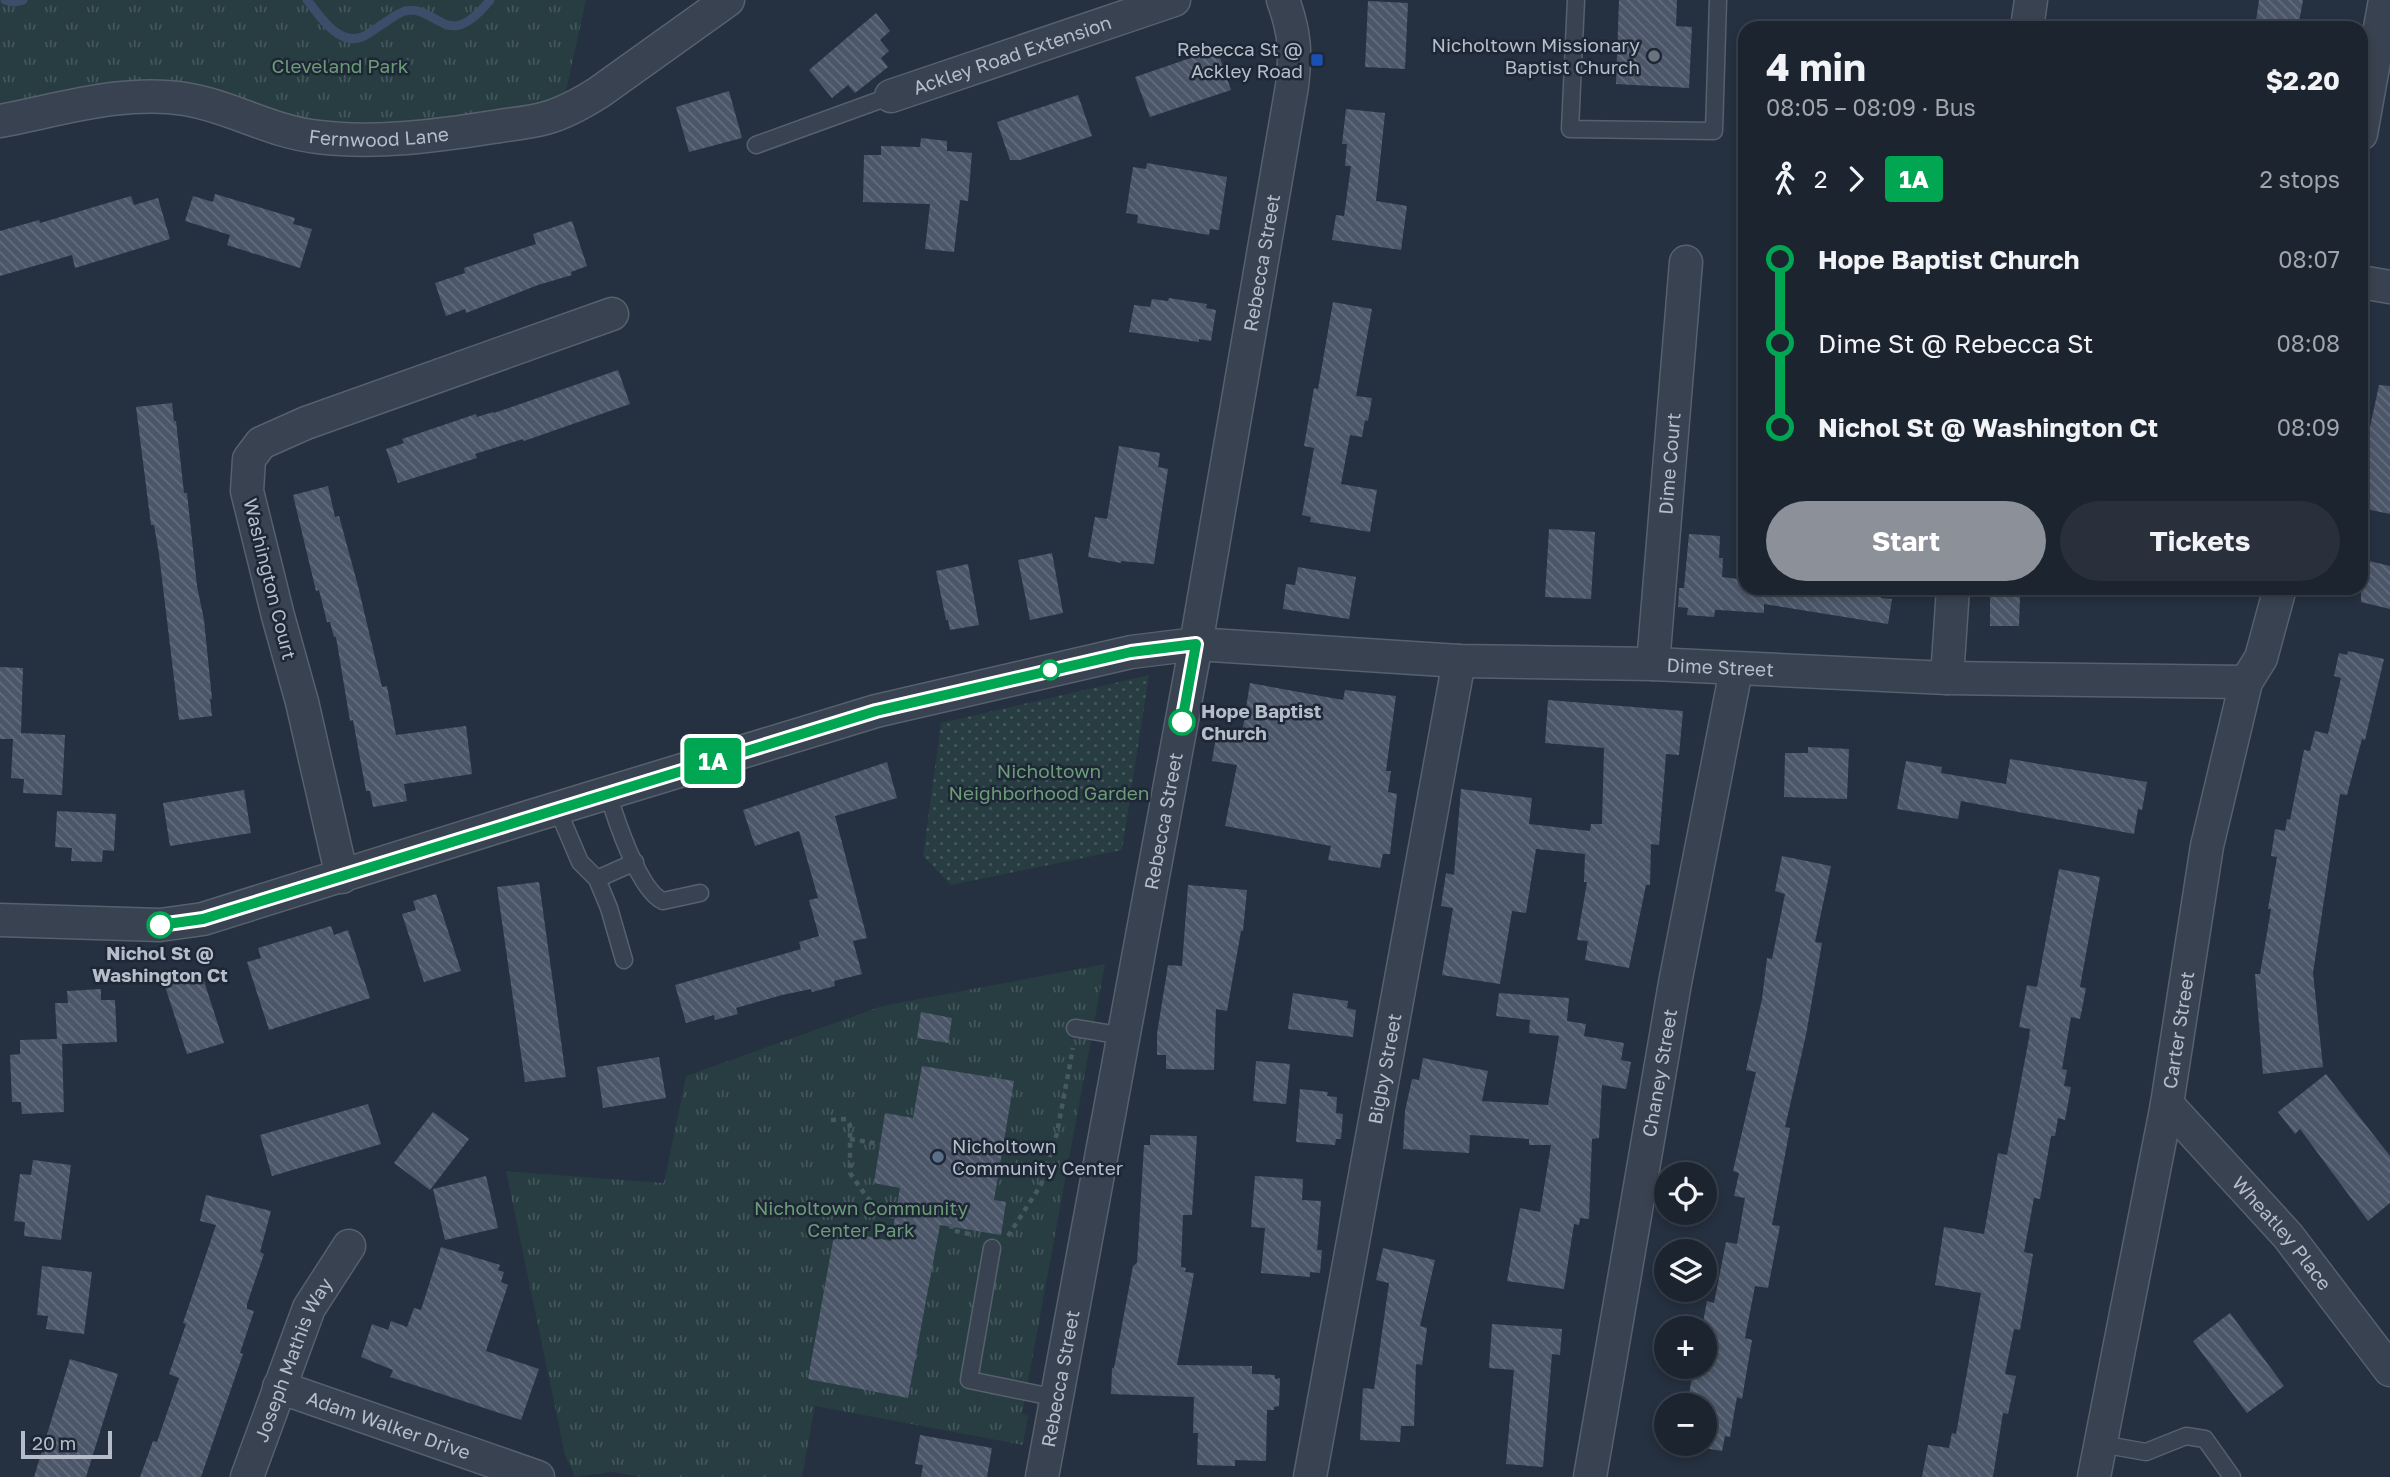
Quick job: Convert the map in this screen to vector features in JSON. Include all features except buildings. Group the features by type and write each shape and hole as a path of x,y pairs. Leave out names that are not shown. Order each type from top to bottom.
{"street":[{"name":"Fernwood Lane","path":"0,121 102,102 150,97 185,99 273,127 317,137 378,139 445,134 546,118 578,106 728,0"},
{"name":"Ackley Road Extension","path":"891,96 1174,0"},
{"name":"Rebecca Street","path":"1042,1477 1196,644 1292,86 1296,51 1291,20 1283,0"},
{"path":"2028,21 2031,0"},
{"path":"2368,95 2385,0"},
{"name":"Dime Court","path":"1653,664 1686,262"},
{"path":"2368,283 2390,287"},
{"name":"Washington Court","path":"342,877 302,702 247,491 250,459 261,443 306,423 612,314"},
{"path":"1947,678 1953,595"},
{"name":"Carter Street","path":"2094,1477 2167,1104 2207,846 2246,682 2261,658 2278,595"},
{"name":"Dime Street","path":"0,920 160,925 203,919 876,711 1131,652 1196,644 1460,661 1653,664 1947,678 2246,682"},
{"name":"Bigby Street","path":"1310,1477 1460,661"},
{"name":"Chaney Street","path":"1590,1477 1675,983 1736,670"},
{"name":"Wheatley Place","path":"2167,1104 2288,1236 2390,1370"},
{"name":"Joseph Mathis Way","path":"247,1477 309,1308 349,1247"},
{"name":"Adam Walker Drive","path":"279,1387 538,1477"}],"lane":[{"path":"1576,0 1570,129 1714,131 1718,0"},
{"path":"756,145 891,96"},
{"path":"608,793 620,834 658,899 663,901 700,893"},
{"path":"557,808 580,862 597,879 609,908 624,960"},
{"path":"597,879 635,862"},
{"path":"1075,1028 1124,1036"},
{"path":"996,1244 969,1380 1057,1398"},
{"path":"2101,1444 2146,1452 2186,1436 2205,1438 2232,1477"}],"path":[{"path":"996,1244 1006,1240 1041,1185 1057,1133 1075,1028"},
{"path":"831,1120 846,1119 850,1125 850,1172 866,1196 885,1216 953,1218 951,1230 978,1236"},
{"path":"850,1139 880,1144"}],"green space":[{"name":"Cleveland Park","path":"0,0 586,0 564,100 451,125 332,134 177,88 0,112"},
{"name":"Nicholtown Neighborhood Garden","path":"1149,675 1122,850 951,885 923,856 941,723"},
{"name":"Nicholtown Community Center Park","path":"1105,964 1022,1414 1028,1416 1023,1445 815,1406 802,1477 642,1477 611,1472 575,1477 565,1455 506,1171 664,1183 686,1076 882,1006"}],"waterway":[{"path":"5,0 23,0"},
{"path":"307,0 330,28 353,39 365,36 405,11 426,14 452,26 463,24 490,0"}],"bus line":[{"name":"1A","path":"160,925 203,919 876,711 1131,652 1196,644 1182,722"}],"place":[{"name":"Nicholtown Missionary Baptist Church","path":"1654,56"},
{"name":"Rebecca St @ Ackley Road","path":"1317,60"},
{"name":"Hope Baptist Church","path":"1182,722"},
{"name":"Nichol St @ Washington Ct","path":"160,925"},
{"name":"Nicholtown Community Center","path":"938,1157"}]}
